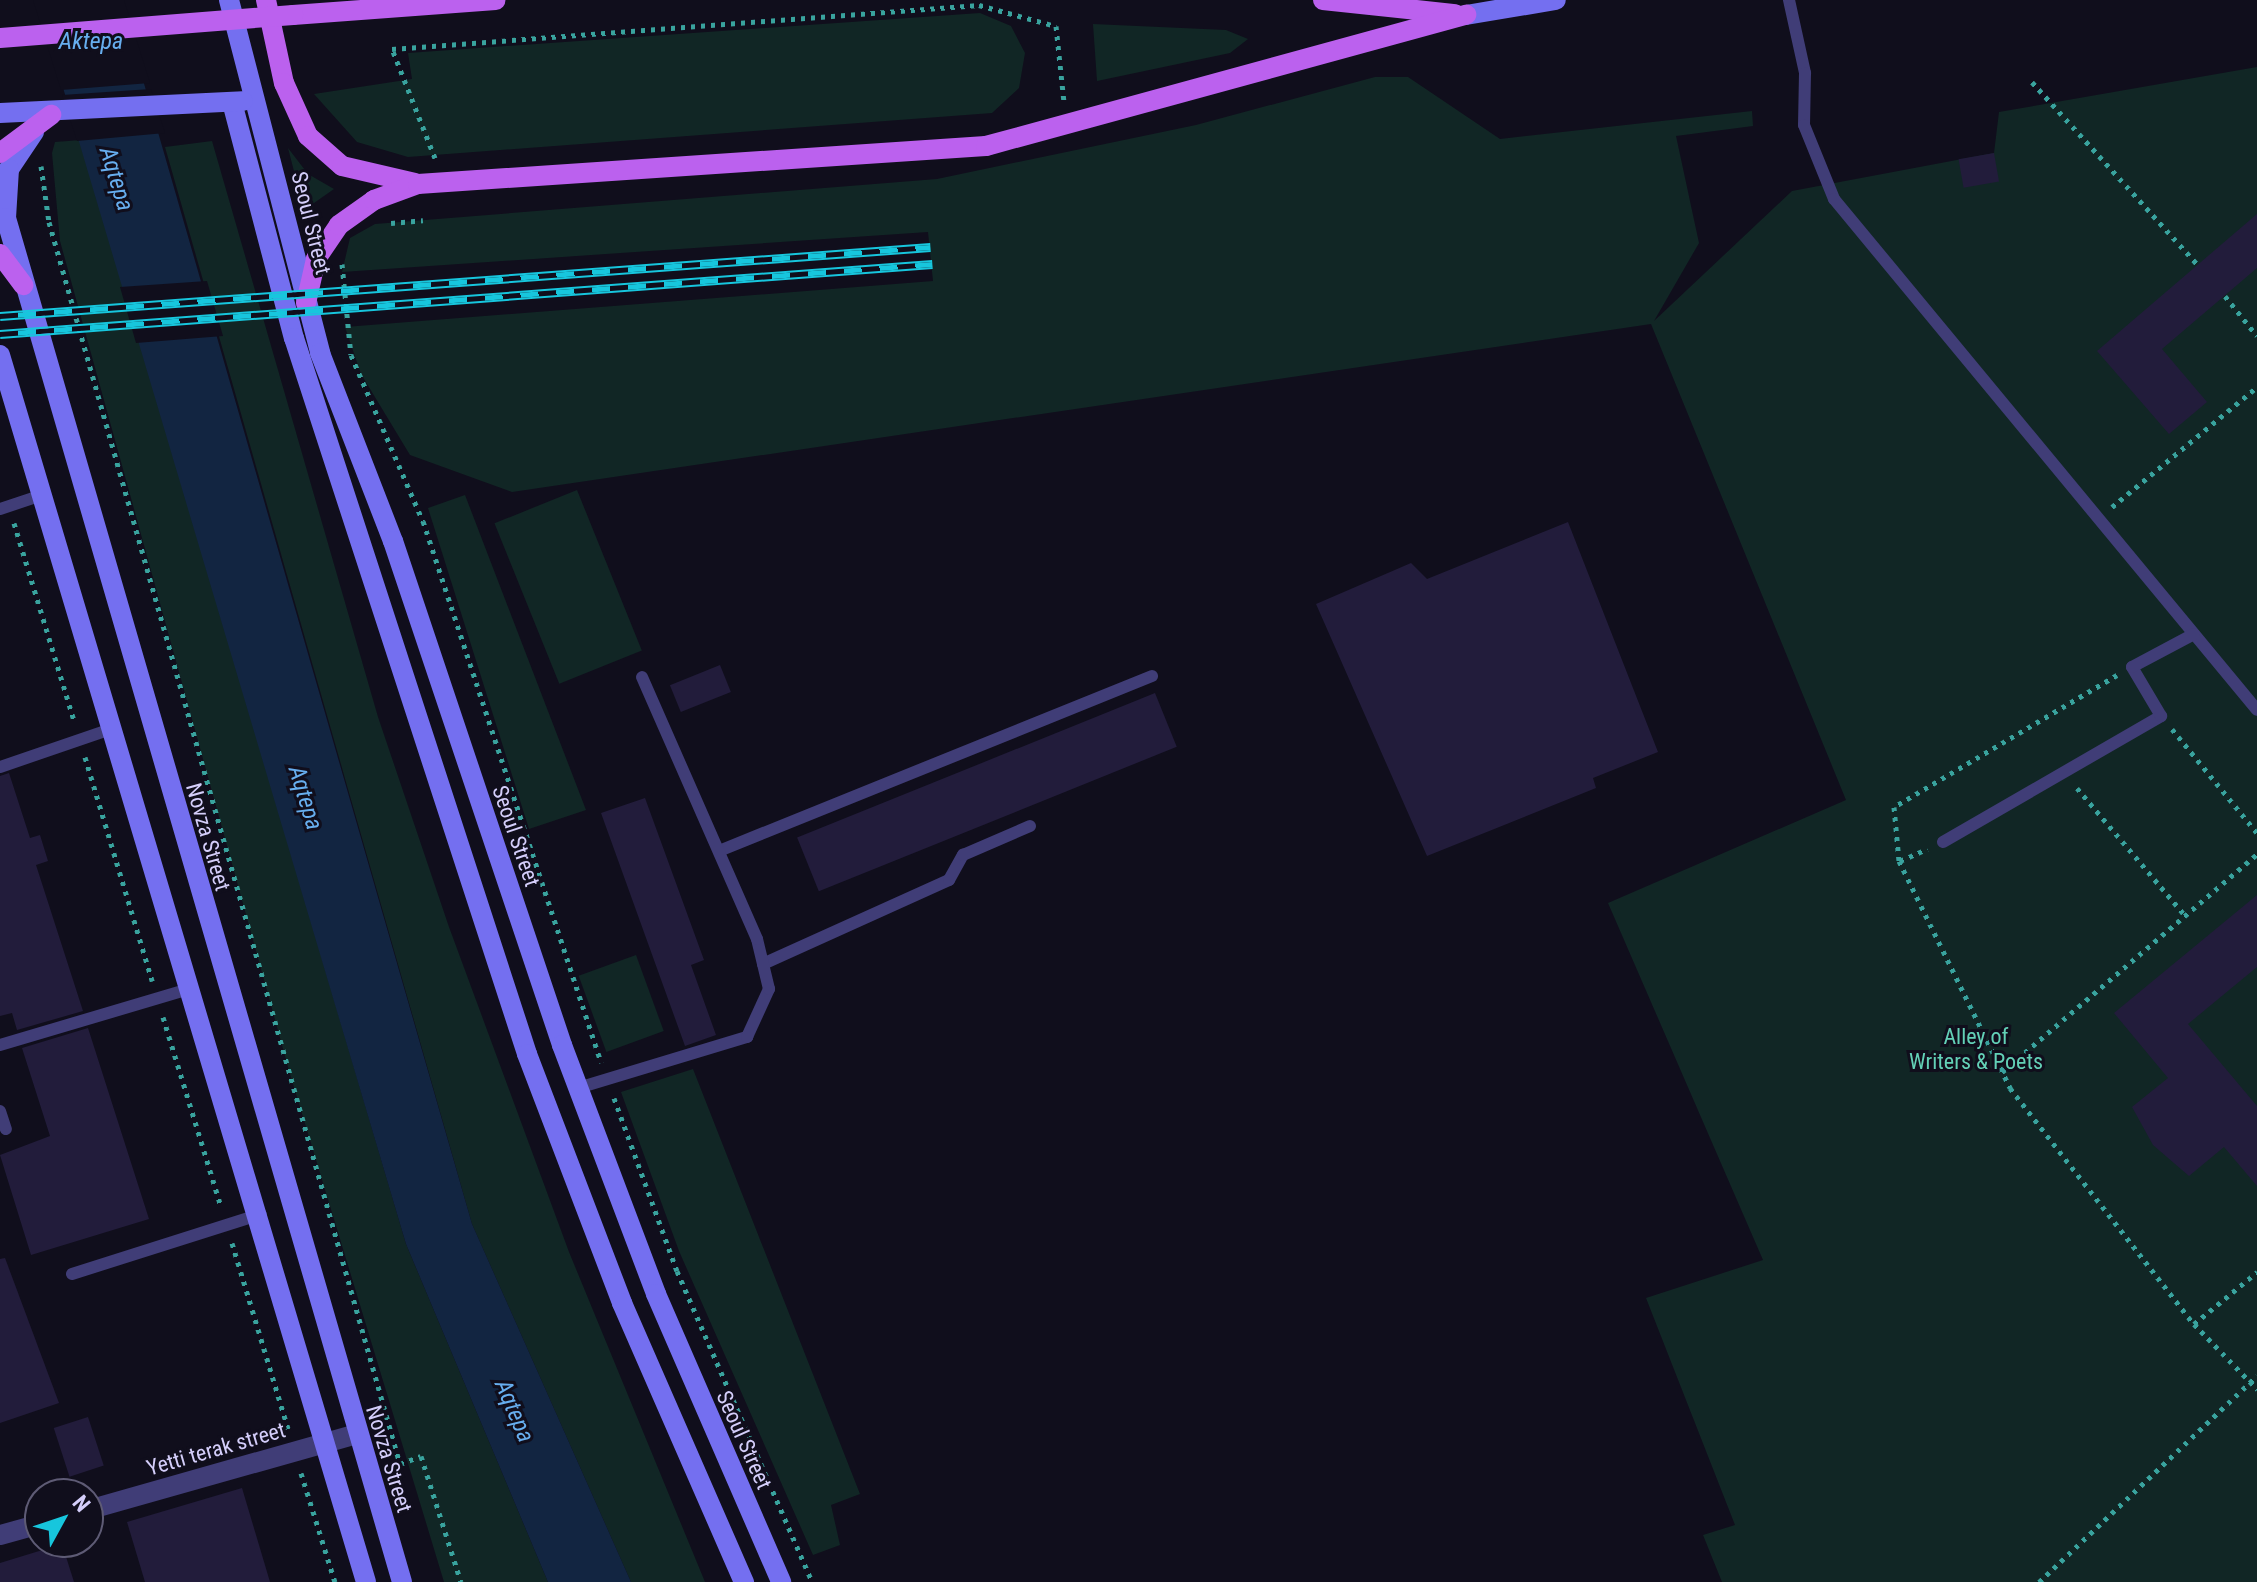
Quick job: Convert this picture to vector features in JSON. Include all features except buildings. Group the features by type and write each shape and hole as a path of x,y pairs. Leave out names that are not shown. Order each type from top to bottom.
{"main road":[{"name":"Seoul Street","path":"229,0 306,303 578,1088 702,1406 781,1582"},
{"path":"266,0 284,83 308,136 353,170 418,184 986,146 1466,15 1556,0"},
{"path":"0,38 495,0"},
{"path":"1323,0 1466,15"},
{"path":"0,113 51,115 233,106 252,89"},
{"name":"Seoul Street","path":"233,106 294,338 527,1054 616,1289 744,1582"},
{"path":"0,153 51,115"},
{"name":"Novza Street","path":"51,115 6,180 6,218 356,1434 402,1582"},
{"path":"306,303 316,259 339,225 374,200 418,184"},
{"path":"0,254 23,285"},
{"path":"0,355 7,406 42,495 189,989 261,1214 366,1582"}],"street":[{"name":"Yetti terak street","path":"104,1506 356,1434"},
{"path":"0,1535 24,1528"}],"lane":[{"path":"1789,0 1805,73 1804,125 1834,199 2257,710"},
{"path":"4,507 42,495"},
{"path":"1943,842 2161,716 2132,667 2194,634"},
{"path":"719,851 1152,676"},
{"path":"578,1088 747,1037 769,989 763,964 719,851 642,677"},
{"path":"0,767 111,729"},
{"path":"763,964 949,880 963,855 1030,826"},
{"path":"0,1045 189,989"},
{"path":"0,1111 6,1129"},
{"path":"72,1274 261,1214"}],"path":[{"path":"435,159 392,49 979,5 1056,26 1067,124"},
{"path":"2032,82 2198,265"},
{"path":"46,150 49,222 400,1464 421,1456 461,1582"},
{"path":"375,224 423,220"},
{"path":"343,252 351,355 423,521 606,1079 677,1271 812,1582"},
{"path":"2225,296 2257,336"},
{"path":"2099,517 2257,387"},
{"path":"4,507 79,739 335,1582"},
{"path":"2132,667 1894,807 1899,861 2002,1072 2194,1324 2257,1389"},
{"path":"2161,716 2257,833"},
{"path":"2064,773 2183,913"},
{"path":"1899,861 1943,842"},
{"path":"2002,1072 2183,913 2257,854"},
{"path":"2194,1324 2257,1272"},
{"path":"2039,1582 2257,1376"}],"green space":[{"path":"980,13 1011,26 1025,53 1019,88 992,113 408,157 357,142 314,94 412,79 408,53"},
{"path":"1093,24 1226,30 1248,39 1230,53 1097,81"},
{"name":"Alley of Writers & Poets","path":"2257,67 2257,1582 1722,1582 1703,1535 1735,1525 1646,1298 1763,1260 1608,903 1846,800 1651,324 512,492 410,455 361,374 345,327 933,281 928,232 342,272 350,238 375,224 937,179 1196,125 1375,77 1408,77 1500,139 1752,111 1753,126 1676,136 1699,243 1654,321 1792,191 1994,153 1999,112"},
{"path":"81,140 406,1244 548,1582 444,1582 290,1074 60,241 52,153 55,142"},
{"path":"212,141 378,717 449,927 569,1252 705,1582 631,1582 472,1224 165,147"},
{"path":"288,148 308,174 334,189 304,210"},
{"path":"577,490 642,650 559,684 494,523"},
{"path":"465,495 586,810 529,829 428,508"},
{"path":"636,955 664,1031 606,1052 579,976"},
{"path":"693,1069 860,1494 831,1505 840,1545 813,1555 679,1251 621,1092"}],"water":[{"name":"Aktepa","path":"37,0 120,0 472,1224 631,1582 548,1582 406,1244"}],"pier":[{"path":"33,0 124,0 150,83 61,90"},
{"path":"151,89 165,133 77,141 62,95"},
{"path":"207,281 223,336 136,343 120,287"}],"railway":[{"path":"0,316 930,247"},
{"path":"0,334 932,264"}],"water label":[{"name":"Aqtepa","path":"116,179"},
{"name":"Aqtepa","path":"305,798"},
{"name":"Aqtepa","path":"514,1411"}]}
